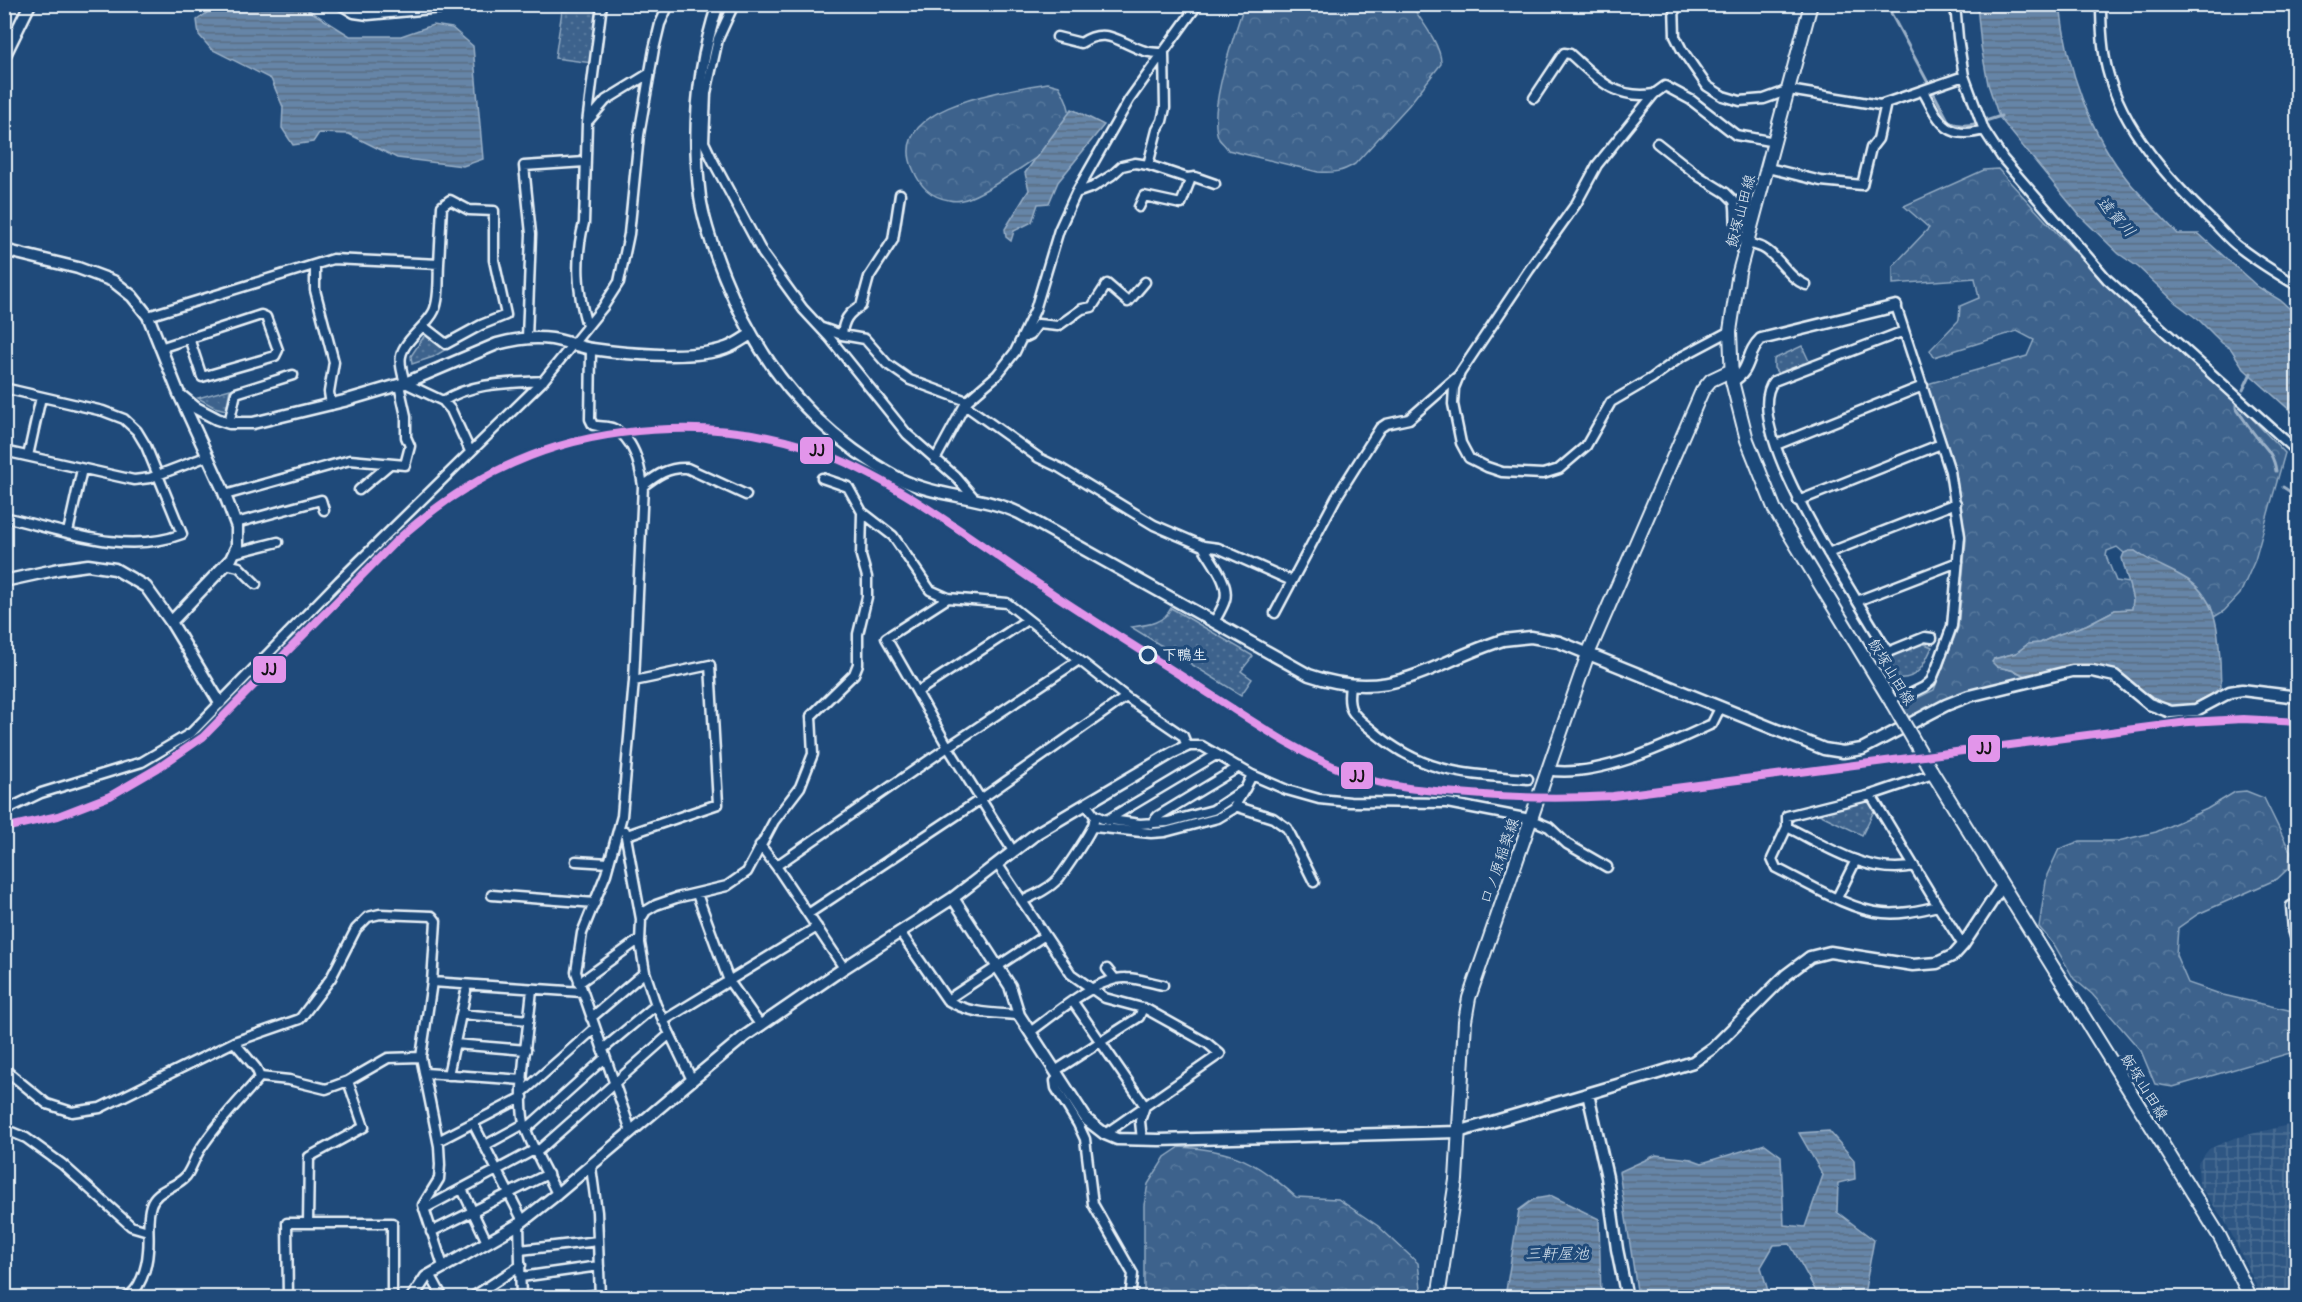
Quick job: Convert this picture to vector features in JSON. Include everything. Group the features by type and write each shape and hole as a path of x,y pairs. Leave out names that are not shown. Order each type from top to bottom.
{"main road":[{"name":"飯塚山田線","path":"1811,4 1739,272 1730,331 1732,375 1747,440 1775,510 1932,772 2220,1237 2251,1298"},
{"name":"口ノ原稲築線","path":"1438,1298 1456,1180 1468,998 1588,652 1702,391 1711,380 1732,375"}],"street":[{"path":"4,57 30,4"},
{"path":"339,4 354,13 368,15 430,7 484,4"},
{"path":"368,15 377,4"},
{"path":"586,326 578,283 581,234 584,223 588,123 602,4"},
{"path":"4,792 7,811 41,793 142,762 191,733 339,581 470,451 534,392 615,290 625,262 635,188 639,135 660,24 669,4"},
{"path":"718,4 705,49 697,94 696,142 700,199 712,246 732,296 751,334 773,370 814,417 853,448 898,478 927,490 1002,505 1020,513 1309,675 1350,686 1372,686 1401,681 1486,645 1517,637 1541,638 1588,652 1824,749 1843,752 1862,749 1946,705 1969,696 2072,671 2092,671 2115,676 2149,704 2171,712 2196,710 2230,692 2242,690 2298,697"},
{"path":"734,4 718,39 711,66 705,102 704,141 763,254 803,309 907,434 956,477 975,499"},
{"path":"935,460 967,404 1015,352 1035,310 1059,230 1076,193 1124,108 1198,4"},
{"path":"1674,4 1675,36 1682,50 1707,86 1723,96 1740,101 1764,99 1789,90 1875,105 1964,76"},
{"path":"1955,4 1964,76 1984,130 2003,159 2107,279 2298,452"},
{"path":"2101,4 2107,70 2117,97 2136,132 2188,199 2239,247 2298,286"},
{"path":"1057,37 1081,43 1091,36 1113,37 1143,51 1164,53"},
{"path":"1148,165 1157,130 1166,108 1164,53"},
{"path":"1534,98 1564,53 1570,54 1600,80 1623,94 1634,96 1654,93"},
{"path":"588,123 606,100 650,72"},
{"path":"1730,331 1682,357 1611,402 1586,446 1559,468 1543,474 1502,472 1469,458 1461,443 1453,404 1454,388 1460,374 1576,204 1598,165 1654,93 1665,86 1691,100 1736,135 1775,142"},
{"path":"1928,89 1942,123 1950,130 1962,135 1984,130"},
{"path":"1768,168 1821,181 1862,185 1871,148 1878,139 1886,103"},
{"path":"1658,143 1734,201 1739,237 1763,248 1779,261 1798,282 1806,285"},
{"path":"528,338 531,234 524,166 585,162"},
{"path":"1076,193 1093,187 1122,166 1136,163 1187,178 1204,179 1215,184"},
{"path":"1139,207 1144,196 1181,204 1191,177"},
{"path":"842,335 843,323 853,310 861,306 869,277 893,240 900,194"},
{"path":"225,495 350,460 405,465 410,446 406,437 400,363 402,351 424,327 436,306 441,206 450,200 469,210 494,211 494,260 506,315 481,325 446,344 424,327"},
{"path":"4,250 78,268 113,281 132,296 148,316 179,394 236,523 237,546 234,553 171,622"},
{"path":"148,316 340,258 439,264"},
{"path":"315,265 315,290 334,362 329,392 331,405"},
{"path":"1023,338 1030,335 1038,324 1058,326 1082,309 1092,307 1107,284 1128,302 1145,282"},
{"path":"1732,375 1741,376 1746,369 1750,354 1761,339 1896,306 1950,471 1960,536 1952,626 1937,667 1931,681 1924,687 1892,703"},
{"path":"160,348 189,338 261,315 267,317 278,350 275,356 202,377 189,338"},
{"path":"820,327 842,335 858,337 870,343 887,364 910,380 967,404 1039,458 1060,468 1154,525 1203,546 1218,548 1292,581"},
{"path":"1904,331 1774,381 1767,394 1768,415 1776,445 1798,501 1888,652 1925,637 1932,638"},
{"path":"179,394 206,414 229,423 261,422 331,405 402,384 497,344 528,338 553,339 591,349 627,353 702,352 726,348 751,334"},
{"path":"591,349 590,419 593,425 612,428 634,450 643,486 634,681 622,816 609,863 582,933 577,953 576,972 631,1131"},
{"path":"1275,613 1336,498 1380,428 1409,419 1460,374"},
{"path":"229,423 236,393 293,375"},
{"path":"443,400 456,393 480,386 543,381"},
{"path":"402,384 443,400 451,410 470,451"},
{"path":"1776,445 1923,386"},
{"path":"4,388 103,411 124,419 137,431 146,446 182,534 166,540 133,544 119,543 4,517"},
{"path":"28,456 41,397"},
{"path":"1798,501 1941,444"},
{"path":"4,451 134,480 158,475 208,456"},
{"path":"359,490 390,464"},
{"path":"643,486 665,471 677,467 687,468 746,495"},
{"path":"68,532 82,469"},
{"path":"822,478 848,487 862,512 893,536 930,590 948,598 1007,603 1126,697 1183,736 1187,746"},
{"path":"236,523 321,500 324,510"},
{"path":"1828,553 1956,503"},
{"path":"640,918 656,905 727,885 747,872 774,822 800,787 813,754 812,716 854,674 858,664 858,634 867,597 867,577 861,556 862,512"},
{"path":"234,553 278,542"},
{"path":"1203,546 1225,585 1225,601 1214,622"},
{"path":"1857,601 1958,562"},
{"path":"226,564 239,567 256,584"},
{"path":"4,580 88,565 115,569 146,587 171,622 220,703"},
{"path":"948,598 886,638 948,747 1013,851"},
{"path":"918,692 1028,620"},
{"path":"776,866 1079,660"},
{"path":"627,836 718,804 711,665 634,681"},
{"path":"1350,686 1348,700 1353,714 1384,741 1417,761 1445,771 1528,779"},
{"path":"808,914 981,799 1126,697"},
{"path":"1547,770 1564,773 1579,772 1635,757 1712,724 1720,708"},
{"path":"412,1298 443,1266 521,1223 591,1167 692,1080 761,1026 953,898 1037,833 1187,746 1202,746 1252,775 1287,790 1319,799 1350,802 1447,803 1530,819 1549,826 1567,844 1607,867"},
{"path":"1107,820 1216,755"},
{"path":"1151,824 1158,816 1239,768"},
{"path":"1932,772 1870,795 1787,816 1787,827 1772,859 1776,868 1866,910 1883,914 1903,913 1938,906"},
{"path":"1094,827 1151,833 1165,832 1218,818 1235,806 1252,775"},
{"path":"1086,804 1094,815 1107,820 1151,824 1204,814 1245,789"},
{"path":"1870,795 1963,945"},
{"path":"1235,806 1273,818 1287,828 1314,882"},
{"path":"1022,901 1041,892 1058,879 1094,827 1094,815"},
{"path":"622,816 640,918 640,939 645,972 656,1005 692,1080"},
{"path":"1787,827 1856,860 1887,869 1914,866"},
{"path":"760,845 844,969"},
{"path":"1837,898 1856,860"},
{"path":"576,861 609,863"},
{"path":"998,865 1071,974 1090,990 1105,998 1143,1008 1207,1043 1220,1054 1105,1134"},
{"path":"953,898 1010,986 1018,1014 1087,1120 1105,1134 1117,1139 1142,1140 1458,1132 1588,1094 1693,1062 1713,1048 1786,975 1810,957 1830,952 1913,965 1937,963 1954,955 2002,886"},
{"path":"697,894 729,981 761,1026"},
{"path":"492,895 595,903"},
{"path":"2298,903 2291,906 2293,930 2298,946"},
{"path":"4,1069 47,1104 72,1112 100,1108 234,1042 300,1019 331,978 356,929 368,917 380,914 432,916 436,921 432,982 421,1057 438,1141 440,1165 438,1179 423,1205 443,1266"},
{"path":"663,1020 817,927"},
{"path":"900,932 947,1000 960,1008 975,1011 1018,1014"},
{"path":"947,1000 1045,936"},
{"path":"432,982 532,989 581,988 640,939"},
{"path":"1107,969 1115,979"},
{"path":"591,1017 645,972"},
{"path":"1030,1032 1090,990 1115,979 1126,978 1163,985"},
{"path":"532,989 523,1080 525,1126 557,1194"},
{"path":"448,1075 466,991"},
{"path":"1073,1002 1145,1106"},
{"path":"484,1146 525,1126 656,1005"},
{"path":"1130,1298 1132,1274 1093,1204 1085,1139 1056,1088 1055,1082 1057,1074 1139,1017 1143,1008"},
{"path":"461,1014 529,1020"},
{"path":"438,1141 523,1095 594,1029"},
{"path":"424,1209 536,1151 670,1034"},
{"path":"234,1042 256,1068 260,1077"},
{"path":"455,1044 526,1050"},
{"path":"260,1077 288,1080 326,1089 348,1081 388,1058 421,1057"},
{"path":"425,1073 523,1080"},
{"path":"125,1298 137,1290 148,1252 151,1203 157,1195 185,1177 200,1149 219,1123 260,1077"},
{"path":"308,1223 309,1157 364,1127 348,1081"},
{"path":"1588,1094 1607,1177 1617,1249 1627,1298"},
{"path":"1142,1140 1140,1121 1145,1106"},
{"path":"473,1123 509,1193 521,1223 521,1298"},
{"path":"4,1129 26,1138 62,1164 131,1226 148,1231"},
{"path":"577,1298 600,1296 597,1212 591,1167"},
{"path":"431,1232 548,1174"},
{"path":"462,1189 487,1242"},
{"path":"288,1298 287,1223 392,1223 392,1298"},
{"path":"520,1250 598,1240"},
{"path":"471,1298 521,1265"},
{"path":"521,1277 599,1266"},
{"path":"432,1278 435,1298"},
{"path":"432,1278 443,1298"}],"shaded area":[{"path":"2297,1123 2297,1297 2262,1297 2226,1223 2199,1185 2198,1163 2209,1149 2234,1138"}],"green space":[{"path":"1244,5 1411,5 1435,41 1441,64 1409,105 1355,164 1346,169 1318,172 1228,150 1219,139 1216,111 1223,73"},
{"path":"598,10 592,63 555,58 562,11"},
{"path":"1048,83 1059,86 1070,115 1065,133 1047,149 1000,181 962,200 942,199 922,185 913,169 909,147 917,130 933,116 981,96"},
{"path":"1998,169 2115,293 2241,407 2285,453 2255,560 2240,594 2224,611 2214,617 2210,604 2135,551 2124,553 2117,547 2107,551 2106,556 2116,581 2129,583 2133,600 2132,609 2115,610 2086,625 2040,643 2028,644 2016,653 1994,659 2005,668 2025,676 1966,694 1910,719 1901,706 1934,690 1958,628 1966,540 1955,468 1927,384 2027,356 2034,340 2017,331 1934,357 1930,350 1959,320 1960,306 1979,298 1975,278 1893,284 1893,266 1929,228 1904,206 1984,170"},
{"path":"425,335 445,350 412,364 411,356"},
{"path":"1802,346 1810,363 1779,375 1774,368 1774,359"},
{"path":"230,389 226,410 214,407 198,398"},
{"path":"1171,608 1253,656 1241,671 1252,679 1241,695 1131,627 1159,621"},
{"path":"1920,642 1932,647 1924,664 1911,676 1898,678 1886,656"},
{"path":"2246,791 2264,798 2290,851 2289,868 2277,879 2198,914 2178,928 2176,955 2188,983 2223,995 2297,1012 2297,1051 2173,1087 2155,1084 2141,1051 2092,994 2074,979 2055,946 2039,927 2047,875 2059,849 2080,841 2118,841 2156,832 2207,809 2235,792"},
{"path":"1863,800 1870,801 1875,809 1862,835 1815,812"},
{"path":"1180,1147 1215,1151 1243,1160 1269,1174 1296,1197 1338,1199 1378,1226 1418,1263 1422,1297 1144,1297 1144,1205 1148,1184 1165,1157"}],"water":[{"path":"299,4 350,36 401,36 433,25 452,28 473,46 483,159 463,166 397,158 349,134 319,133 313,142 293,145 282,128 283,107 271,79 211,49 199,35 197,20 218,5"},
{"name":"遠賀川","path":"1977,5 2060,5 2068,52 2082,99 2103,143 2130,183 2178,234 2199,234 2258,287 2280,300 2297,315 2297,414 2293,413 2244,369 2231,349 2176,303 2138,267 2119,254 2080,216 1999,117 1988,84"},
{"path":"1072,109 1104,125 1058,182 1049,203 1038,204 1032,222 1014,231 1011,241 1006,237 1005,229 1029,190 1025,173"},
{"path":"2135,551 2188,580 2208,601 2217,628 2221,687 2198,704 2171,708 2153,703 2118,671 2079,665 2025,676 2016,671 1997,667 1992,662 1994,659 2016,653 2028,644 2040,643 2086,625 2115,610 2132,609 2133,600 2122,558 2124,553"},
{"path":"1829,1131 1854,1160 1855,1179 1838,1183 1837,1212 1874,1240 1865,1289 1818,1295 1790,1244 1774,1245 1761,1267 1768,1291 1708,1297 1638,1297 1619,1172 1656,1155 1691,1159 1702,1163 1765,1144 1781,1156 1784,1225 1805,1227 1823,1175 1799,1133"},
{"name":"三軒屋池","path":"1552,1196 1599,1219 1601,1297 1505,1297 1519,1210 1534,1199"}],"waterway":[{"path":"1886,4 1949,122 1968,125 2001,116"},
{"path":"2243,390 2251,373"},
{"path":"2236,404 2236,408 2271,454 2276,471"},
{"path":"2283,487 2298,497"}],"transit line":[{"name":"JJ","path":"4,828 58,816 110,796 158,768 203,737 394,543 444,502 471,485 528,457 589,438 670,429 719,430 768,437 815,450 845,462 928,509 1079,611 1282,740 1334,767 1391,785 1431,791 1497,796 1555,798 1613,796 2188,722 2243,719 2298,722"}],"place":[{"name":"下鴨生","path":"1148,655"}]}
